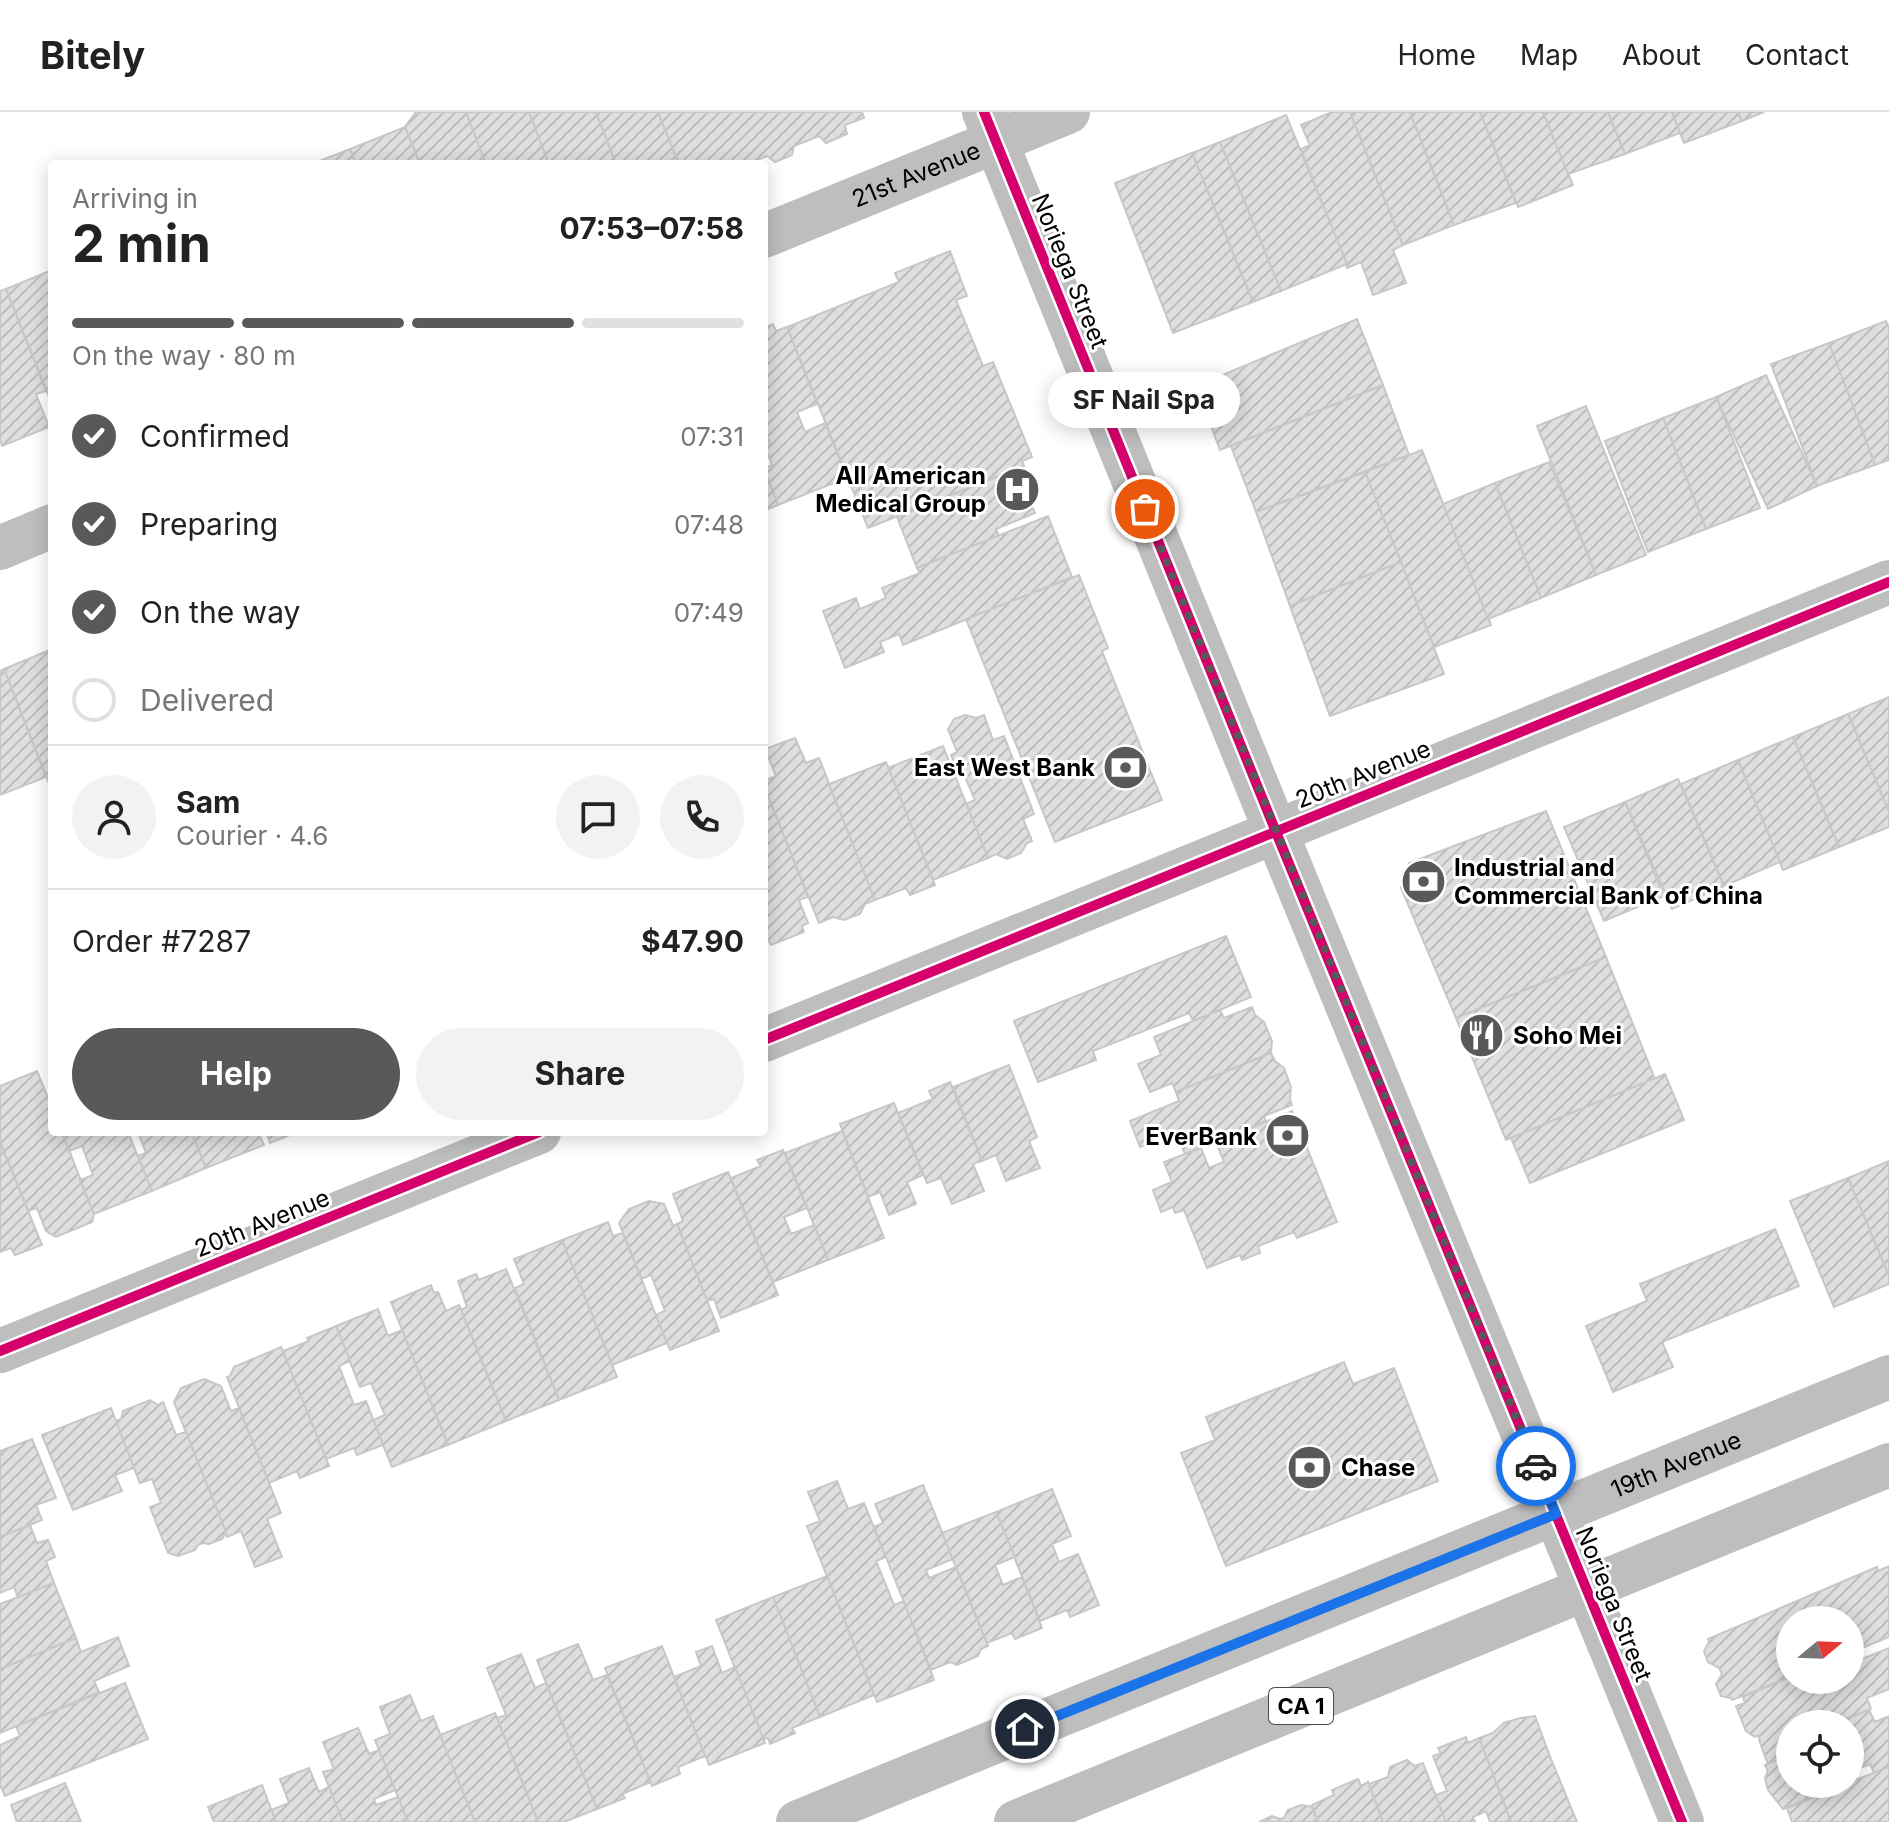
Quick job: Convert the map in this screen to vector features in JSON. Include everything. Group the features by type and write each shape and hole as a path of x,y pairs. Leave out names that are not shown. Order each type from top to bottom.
{"main road":[{"name":"21st Avenue","path":"768,234 989,127 1068,112"},
{"name":"Noriega Street","path":"989,127 1682,1822"},
{"path":"0,548 48,528"},
{"name":"20th Avenue","path":"768,1038 1889,582"},
{"name":"20th Avenue","path":"0,1351 529,1136"},
{"name":"19th Avenue","path":"798,1822 1889,1377"},
{"name":"CA 1","path":"1016,1822 1889,1465"}],"building":[{"path":"416,112 466,112 484,160 418,160 405,127"},
{"path":"466,112 529,112 547,160 484,160"},
{"path":"529,112 596,112 614,160 547,160"},
{"path":"596,112 658,112 676,158 614,160"},
{"path":"658,112 862,112 864,118 845,125 847,134 826,143 819,136 794,146 792,155 775,162 767,156 758,160 677,160"},
{"path":"1332,112 1350,112 1403,245 1393,250 1406,283 1373,295 1361,262 1347,268 1301,149 1310,145 1301,125"},
{"path":"1350,112 1410,112 1454,225 1403,245"},
{"path":"1410,112 1480,112 1516,203 1454,225"},
{"path":"1480,112 1543,112 1573,185 1518,207"},
{"path":"1543,112 1608,112 1625,154 1568,174"},
{"path":"1608,112 1672,112 1680,133 1625,154"},
{"path":"1672,112 1738,112 1742,121 1684,143"},
{"path":"1738,112 1764,112 1742,121"},
{"path":"1286,115 1347,264 1281,291 1220,142"},
{"path":"405,127 418,160 354,160 350,149"},
{"path":"1220,142 1281,291 1253,302 1192,153"},
{"path":"350,149 354,160 322,160"},
{"path":"1192,153 1253,302 1173,333 1115,183"},
{"path":"950,251 967,296 956,300 983,366 993,362 1032,457 1022,461 1024,466 868,528 787,327 899,282 895,273"},
{"path":"48,272 48,394 6,289"},
{"path":"6,289 46,391 36,394 48,424 48,427 2,446 0,440 0,291"},
{"path":"1357,319 1383,385 1220,450 1196,386"},
{"path":"1886,321 1889,328 1889,460 1875,465 1829,343"},
{"path":"773,324 776,331 787,327 817,404 797,412 805,432 825,423 847,478 778,505 768,479 768,467 772,465 768,455 768,326"},
{"path":"1829,343 1875,465 1817,486 1771,364"},
{"path":"1766,375 1817,486 1768,509 1716,397"},
{"path":"1383,385 1409,455 1256,512 1231,446"},
{"path":"1716,397 1760,508 1706,529 1663,418"},
{"path":"1586,406 1646,555 1596,575 1537,426"},
{"path":"1663,418 1706,529 1648,552 1605,441"},
{"path":"1422,450 1491,625 1434,647 1365,472"},
{"path":"1549,462 1596,575 1541,598 1495,483"},
{"path":"1016,469 1018,475 1024,473 1036,502 1031,504 1035,513 996,529 999,536 917,568 897,517"},
{"path":"1365,472 1401,562 1290,606 1256,512"},
{"path":"768,479 778,505 768,509"},
{"path":"1495,483 1541,598 1488,619 1443,504"},
{"path":"1048,516 1072,577 903,645 899,634 880,642 884,652 845,668 823,611 856,598 860,609 886,598 882,588 920,573 917,568"},
{"path":"1401,562 1444,674 1330,716 1290,606"},
{"path":"1079,575 1108,648 1102,651 1162,800 1055,842 966,619"},
{"path":"48,651 48,781 4,669"},
{"path":"4,669 46,777 0,795 0,671"},
{"path":"1889,697 1889,812 1848,714"},
{"path":"1848,714 1889,812 1889,827 1839,847 1793,737"},
{"path":"965,715 976,718 984,715 993,740 1004,736 1034,814 1023,819 1032,841 1021,853 1007,859 996,854 988,858 966,804 975,800 963,772 959,774 951,755 957,752 948,729 954,719"},
{"path":"1793,737 1839,847 1783,870 1738,760"},
{"path":"795,738 806,763 819,758 875,900 865,904 860,914 844,920 833,917 819,923 768,796 768,779 776,776 768,748"},
{"path":"943,746 988,858 933,880 888,768"},
{"path":"1738,760 1780,862 1724,886 1681,784"},
{"path":"886,762 935,885 910,895 906,888 875,900 829,784"},
{"path":"1678,779 1724,886 1672,909 1625,802"},
{"path":"768,796 808,897 799,900 808,923 802,926 804,932 771,945 768,939"},
{"path":"1625,802 1664,896 1604,921 1564,827"},
{"path":"1546,811 1606,957 1456,1018 1401,888 1409,863"},
{"path":"1226,936 1251,997 1193,1021 1189,1013 1093,1051 1096,1060 1038,1082 1014,1021"},
{"path":"1606,957 1655,1079 1506,1140 1456,1018"},
{"path":"1252,1007 1255,1015 1264,1022 1272,1041 1271,1053 1176,1092 1172,1083 1150,1092 1138,1064 1161,1055 1154,1037 1220,1010 1224,1018"},
{"path":"1271,1053 1284,1068 1291,1087 1292,1105 1264,1116 1266,1121 1185,1154 1176,1133 1140,1147 1130,1121 1179,1101 1176,1092"},
{"path":"1009,1065 1037,1137 1029,1141 1040,1168 1006,1181 996,1155 982,1161 953,1087"},
{"path":"37,1071 48,1098 48,1136 64,1136 94,1214 92,1222 56,1237 46,1231 37,1208 28,1211 0,1142 0,1086"},
{"path":"1665,1074 1684,1120 1530,1183 1511,1138"},
{"path":"950,1082 982,1161 973,1164 984,1191 952,1204 941,1178 927,1183 898,1113 933,1099 929,1091"},
{"path":"894,1103 923,1175 907,1182 916,1204 889,1215 880,1192 868,1197 840,1124"},
{"path":"1292,1111 1337,1222 1297,1238 1294,1232 1258,1246 1260,1253 1242,1260 1240,1255 1207,1268 1184,1210 1175,1213 1173,1207 1161,1212 1153,1190 1172,1182 1164,1162 1201,1148 1209,1168 1224,1162 1216,1142"},
{"path":"842,1131 884,1238 828,1260 785,1153"},
{"path":"63,1136 130,1136 152,1191 94,1214 80,1180 93,1175 82,1146 69,1151"},
{"path":"140,1136 194,1136 206,1168 152,1191 138,1156 146,1153"},
{"path":"193,1136 260,1136 264,1145 206,1168"},
{"path":"267,1136 287,1136 270,1143"},
{"path":"0,1142 42,1245 15,1255 11,1248 0,1252"},
{"path":"783,1150 807,1208 784,1217 791,1234 814,1225 828,1260 773,1282 731,1178 761,1166 757,1160"},
{"path":"1889,1161 1889,1276 1848,1178"},
{"path":"728,1172 778,1295 721,1318 714,1299 707,1301 677,1224 683,1221 673,1194"},
{"path":"1848,1178 1889,1276 1889,1284 1834,1307 1790,1201"},
{"path":"649,1201 664,1204 673,1226 677,1224 719,1331 670,1350 655,1315 665,1311 651,1275 641,1279 619,1223 629,1209"},
{"path":"608,1222 613,1236 623,1233 667,1343 612,1365 562,1240"},
{"path":"1775,1229 1799,1286 1662,1342 1673,1367 1613,1392 1586,1326 1647,1301 1640,1284"},
{"path":"562,1240 617,1377 559,1400 515,1288 524,1284 514,1259"},
{"path":"506,1269 559,1400 506,1421 461,1310 467,1307 458,1281 476,1274 479,1280"},
{"path":"431,1285 434,1293 438,1292 446,1311 459,1305 506,1421 448,1445 391,1302"},
{"path":"378,1309 388,1336 402,1330 448,1445 392,1467 373,1420 385,1415 371,1383 360,1387 336,1326"},
{"path":"336,1326 350,1361 339,1366 354,1405 366,1401 383,1445 357,1455 354,1448 326,1459 283,1351"},
{"path":"281,1347 329,1466 300,1478 297,1471 269,1483 227,1377 234,1367"},
{"name":"Chase","path":"1344,1362 1353,1384 1394,1368 1438,1481 1226,1566 1181,1453 1215,1440 1206,1417"},
{"path":"204,1379 221,1386 231,1411 239,1408 281,1513 267,1519 282,1557 255,1567 241,1531 227,1537 174,1402 181,1388"},
{"path":"150,1400 158,1405 163,1402 176,1435 186,1432 226,1532 222,1539 203,1543 195,1550 178,1556 168,1553 150,1507 161,1503 152,1479 140,1483 115,1421 121,1419 123,1411"},
{"path":"111,1408 134,1468 115,1475 122,1491 73,1510 42,1435"},
{"path":"32,1439 56,1498 36,1505 42,1520 0,1537 0,1451"},
{"path":"837,1481 848,1509 864,1503 886,1557 876,1561 894,1605 904,1601 934,1680 877,1702 807,1526 820,1521 808,1492"},
{"path":"923,1485 953,1559 926,1570 929,1578 956,1567 988,1646 981,1649 978,1656 957,1665 950,1662 931,1670 874,1527 883,1523 875,1504"},
{"path":"1052,1489 1071,1536 1052,1544 1059,1562 1078,1554 1099,1605 1070,1617 1067,1610 1040,1621 996,1512"},
{"path":"996,1512 1015,1557 995,1565 1003,1585 1022,1577 1042,1628 1015,1639 1012,1633 987,1643 942,1533"},
{"path":"30,1525 37,1543 48,1540 55,1557 46,1561 54,1583 18,1598 14,1587 0,1593 0,1537"},
{"path":"1889,1566 1889,1637 1864,1647 1864,1606 1785,1606 1877,1567 1878,1571"},
{"path":"827,1576 874,1695 820,1717 773,1597"},
{"path":"54,1583 76,1638 0,1669 0,1604"},
{"path":"773,1597 820,1717 792,1728 795,1733 770,1744 768,1738 763,1739 716,1620"},
{"path":"1776,1610 1776,1683 1732,1700 1721,1696 1716,1684 1722,1674 1719,1668 1708,1662 1704,1651 1708,1639"},
{"path":"118,1637 129,1666 94,1681 99,1692 0,1733 0,1669 76,1638 81,1652"},
{"path":"578,1644 593,1680 607,1675 651,1782 622,1794 625,1798 597,1809 537,1660"},
{"path":"662,1646 705,1756 678,1767 680,1774 652,1786 605,1668"},
{"path":"712,1646 722,1673 735,1667 765,1743 709,1765 674,1677 701,1666 696,1652"},
{"path":"1889,1648 1889,1689 1867,1698 1871,1709 1864,1712 1776,1710 1776,1761 1768,1764 1758,1735 1755,1737 1746,1731 1736,1706 1745,1703 1743,1697 1776,1683 1776,1694 1864,1694 1864,1658"},
{"path":"521,1654 535,1688 546,1683 597,1809 564,1822 538,1822 497,1718 506,1715 487,1668"},
{"path":"125,1683 148,1739 5,1796 0,1785 0,1745 20,1736 16,1726"},
{"path":"410,1695 421,1721 433,1716 475,1822 408,1822 375,1740 390,1734 380,1707"},
{"path":"1869,1710 1875,1722 1889,1716 1889,1767 1874,1773 1870,1764 1864,1766 1864,1712"},
{"path":"495,1713 538,1822 475,1822 440,1735"},
{"path":"1535,1716 1577,1822 1511,1822 1479,1738 1493,1733 1504,1723"},
{"path":"358,1728 369,1754 379,1750 395,1790 374,1799 376,1805 398,1797 408,1822 343,1822 323,1772 334,1769 323,1742"},
{"path":"1466,1737 1468,1743 1479,1738 1511,1822 1490,1822 1486,1811 1473,1817 1475,1822 1446,1822 1435,1795 1447,1791 1433,1756 1441,1753 1438,1748"},
{"path":"1407,1760 1415,1766 1423,1763 1446,1822 1383,1822 1369,1784 1388,1777 1390,1767"},
{"path":"1776,1761 1776,1798 1811,1798 1783,1809 1768,1790 1765,1765"},
{"path":"1889,1767 1889,1822 1792,1822 1787,1808 1812,1798 1864,1798 1864,1777"},
{"path":"309,1768 319,1792 329,1787 343,1822 276,1822 271,1810 289,1803 280,1779"},
{"path":"1358,1779 1361,1786 1368,1782 1383,1822 1318,1822 1312,1805 1334,1795 1332,1790"},
{"path":"65,1783 81,1822 17,1822 11,1805"},
{"path":"262,1785 276,1822 214,1822 208,1807"},
{"path":"1301,1805 1312,1807 1318,1822 1259,1822 1272,1816 1284,1818 1288,1810"}],"cycle path":[{"path":"984,112 1682,1822"},
{"path":"768,1038 1889,582"},
{"path":"0,1351 529,1136"}],"way so far":[{"path":"1145,509 1536,1466"}],"place":[{"name":"All American Medical Group","path":"1017,489"},
{"name":"SF Nail Spa","path":"1145,509"},
{"name":"East West Bank","path":"1126,767"},
{"name":"Industrial and Commercial Bank of China","path":"1423,881"},
{"name":"Soho Mei","path":"1482,1035"},
{"name":"EverBank","path":"1288,1136"},
{"name":"Chase","path":"1310,1467"}],"route":[{"path":"1025,1729 1556,1514 1536,1466"}]}
